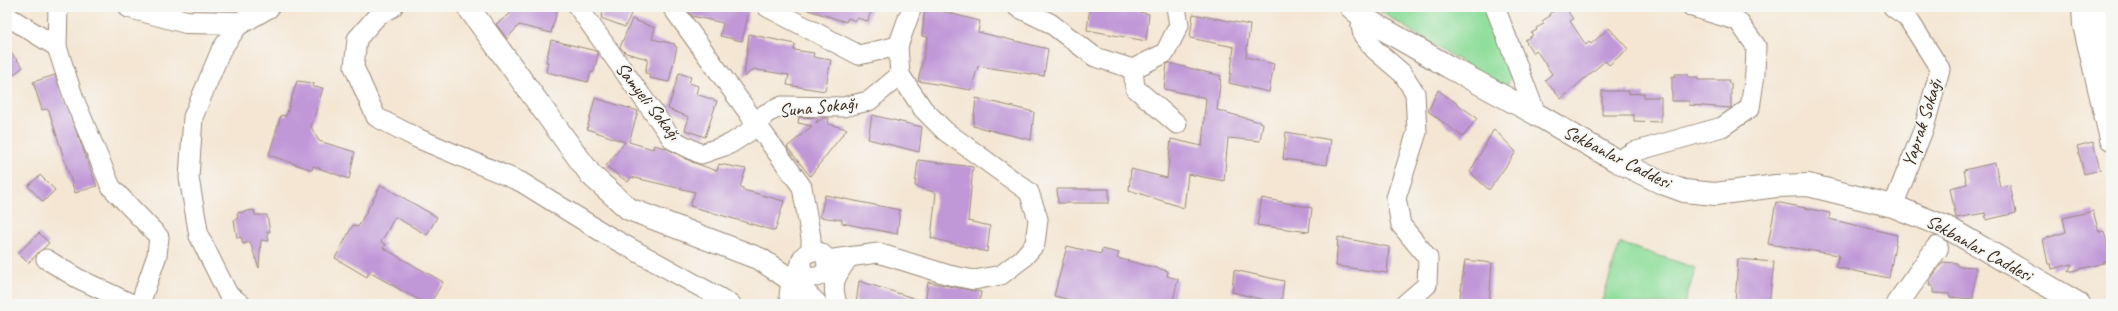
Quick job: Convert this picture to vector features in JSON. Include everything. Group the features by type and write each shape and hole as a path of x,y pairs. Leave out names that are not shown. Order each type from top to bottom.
{"main road":[{"path":"130,7 186,22 240,23 268,7"},
{"path":"468,7 591,175 629,209 730,248 739,257 806,280"},
{"path":"2083,7 2084,25 2111,139"},
{"path":"2094,7 2108,50 2111,67"},
{"name":"Sekbanlar Caddesi","path":"1357,12 1449,67 1536,114 1617,161 1662,184 1684,190 1715,194 1776,186 1808,185 1893,206 1931,220 1970,240 2056,297 2079,304"},
{"path":"1931,220 1936,230 1938,248"},
{"path":"1897,304 1938,248 1970,240"}],"street":[{"path":"58,7 56,47 74,99 111,187 159,237 158,255 140,304"},
{"path":"393,7 378,15 357,39 354,66 376,117 417,138 521,182 605,234 731,304"},
{"name":"Samyeli Sokağı","path":"578,7 673,140 701,154 730,144 758,126"},
{"name":"Suna Sokağı","path":"672,7 802,187 811,238 806,280"},
{"path":"767,7 859,55 898,46"},
{"path":"806,280 849,257 878,253 949,275 974,280 1001,275 1022,259 1035,244 1038,219 1029,192 945,132 923,109 900,75 898,46 911,7"},
{"path":"1017,7 1050,23 1095,57 1133,69 1165,53 1179,25 1176,7"},
{"path":"1495,7 1536,114"},
{"path":"1617,161 1633,152 1722,127 1750,108 1755,74 1756,46 1738,21 1692,7"},
{"name":"Yaprak Sokağı","path":"1893,7 1907,17 1940,69 1924,128 1893,206"},
{"path":"1357,12 1363,35 1374,49 1403,74 1415,92 1417,132 1396,198 1401,225 1428,258 1428,285 1405,304"},
{"path":"7,16 56,47"},
{"path":"240,23 221,50 193,117 189,178 199,236 228,294 241,304"},
{"path":"1133,69 1135,88 1177,124"},
{"name":"Suna Sokağı","path":"758,126 765,114 782,106 843,107 869,101 900,75"},
{"path":"836,304 834,278 849,257"},
{"path":"46,259 76,278 132,304"}],"green space":[{"path":"1373,7 1484,7 1512,77 1504,88"},
{"path":"1620,243 1696,268 1684,304 1601,304"}],"building":[{"path":"512,7 558,7 551,33 519,25 507,39 496,24 510,14"},
{"path":"605,7 634,7 625,27 601,18"},
{"path":"686,7 750,7 742,41 720,36 723,23 692,16"},
{"path":"808,7 872,7 868,21 857,18 856,21 848,18 846,22 808,10"},
{"path":"925,7 980,21 978,32 1048,49 1044,76 978,66 971,90 918,81 928,37 922,36"},
{"path":"1090,7 1114,7 1149,14 1146,41 1087,30"},
{"path":"1559,7 1565,7 1573,19 1570,21 1586,45 1589,42 1591,44 1609,28 1628,49 1609,65 1605,61 1561,99 1545,80 1552,74 1536,50 1533,53 1525,40 1533,35 1531,33 1537,30 1536,28 1544,24 1542,21 1550,16 1549,14"},
{"path":"1193,14 1250,25 1246,57 1274,64 1269,92 1229,83 1234,47 1190,38"},
{"path":"632,19 655,28 652,39 675,44 674,46 677,47 669,82 649,78 650,74 645,73 648,59 626,53 620,47"},
{"path":"749,34 795,44 794,50 814,53 813,57 831,60 825,91 787,85 789,75 754,69 744,77"},
{"path":"551,40 596,51 598,54 594,72 591,72 588,82 546,72 548,62 546,62"},
{"path":"7,48 23,67 7,80"},
{"path":"1169,63 1221,76 1217,110 1263,123 1260,141 1228,138 1224,181 1188,174 1184,208 1129,190 1131,169 1167,178 1171,139 1202,146 1206,98 1164,89 1167,64"},
{"path":"679,73 691,77 689,83 698,86 696,94 717,101 705,137 685,130 689,117 668,109"},
{"path":"1675,74 1688,74 1688,77 1698,77 1698,80 1729,80 1728,83 1731,83 1731,108 1689,105 1689,101 1672,101 1672,76 1675,77"},
{"path":"55,75 97,186 75,193 49,111 46,109 42,110 33,82"},
{"path":"297,81 314,83 313,87 323,88 311,127 319,141 355,152 349,179 313,166 312,170 269,155 281,115 286,116"},
{"path":"1438,90 1477,118 1463,137 1428,111"},
{"path":"1602,91 1629,91 1629,94 1644,93 1644,97 1661,97 1661,122 1634,121 1634,115 1602,115"},
{"path":"595,98 638,111 629,142 653,149 654,145 666,148 692,162 717,171 719,164 746,169 740,187 743,188 743,190 784,201 775,231 690,206 695,192 631,177 628,182 619,176 606,166 625,142 587,129"},
{"path":"976,98 1034,112 1031,140 973,126"},
{"path":"872,115 922,127 919,152 868,139"},
{"path":"799,117 818,118 816,123 823,118 829,118 828,124 847,129 810,176 787,147 812,126 798,123"},
{"path":"1494,129 1516,152 1489,190 1470,172"},
{"path":"1286,132 1331,140 1327,165 1283,159"},
{"path":"2093,142 2100,170 2084,174 2077,146"},
{"path":"918,160 973,167 968,221 990,226 987,252 931,238 936,193 915,186"},
{"path":"1995,163 2000,187 2010,185 2016,213 1986,220 1985,213 1956,218 1950,188 1967,184 1964,170"},
{"path":"40,175 55,190 43,202 28,186"},
{"path":"381,185 437,217 427,235 395,217 381,242 386,245 383,248 443,282 430,304 426,304 369,272 367,277 335,258 353,225 358,227"},
{"path":"1057,189 1109,189 1109,203 1058,203"},
{"path":"825,195 900,210 897,234 842,223 842,220 820,217"},
{"path":"1262,198 1312,208 1309,232 1257,225"},
{"path":"1776,202 1830,213 1829,219 1897,235 1889,278 1835,267 1839,255 1768,244"},
{"path":"254,210 255,215 267,215 270,232 267,232 269,241 261,240 259,268 250,242 243,244 241,237 237,238 234,220 238,218 237,213"},
{"path":"2093,211 2099,232 2104,231 2111,261 2068,272 2072,264 2052,269 2051,264 2048,264 2043,239 2066,232 2063,218"},
{"path":"39,233 49,243 28,263 18,253"},
{"path":"1338,237 1389,247 1387,273 1336,266"},
{"path":"1067,246 1101,254 1102,249 1119,253 1117,258 1168,271 1167,276 1178,279 1172,304 1088,304 1054,296"},
{"path":"1738,259 1774,262 1769,304 1735,304"},
{"path":"1465,260 1492,263 1489,304 1459,304"},
{"path":"1943,262 1957,263 1957,266 1976,267 1973,299 1950,297 1950,294 1933,293 1933,286 1929,286 1930,280"},
{"path":"1234,270 1284,281 1281,304 1232,292"},
{"path":"859,281 923,301 923,304 856,304"},
{"path":"928,282 981,292 979,304 925,304"}]}
